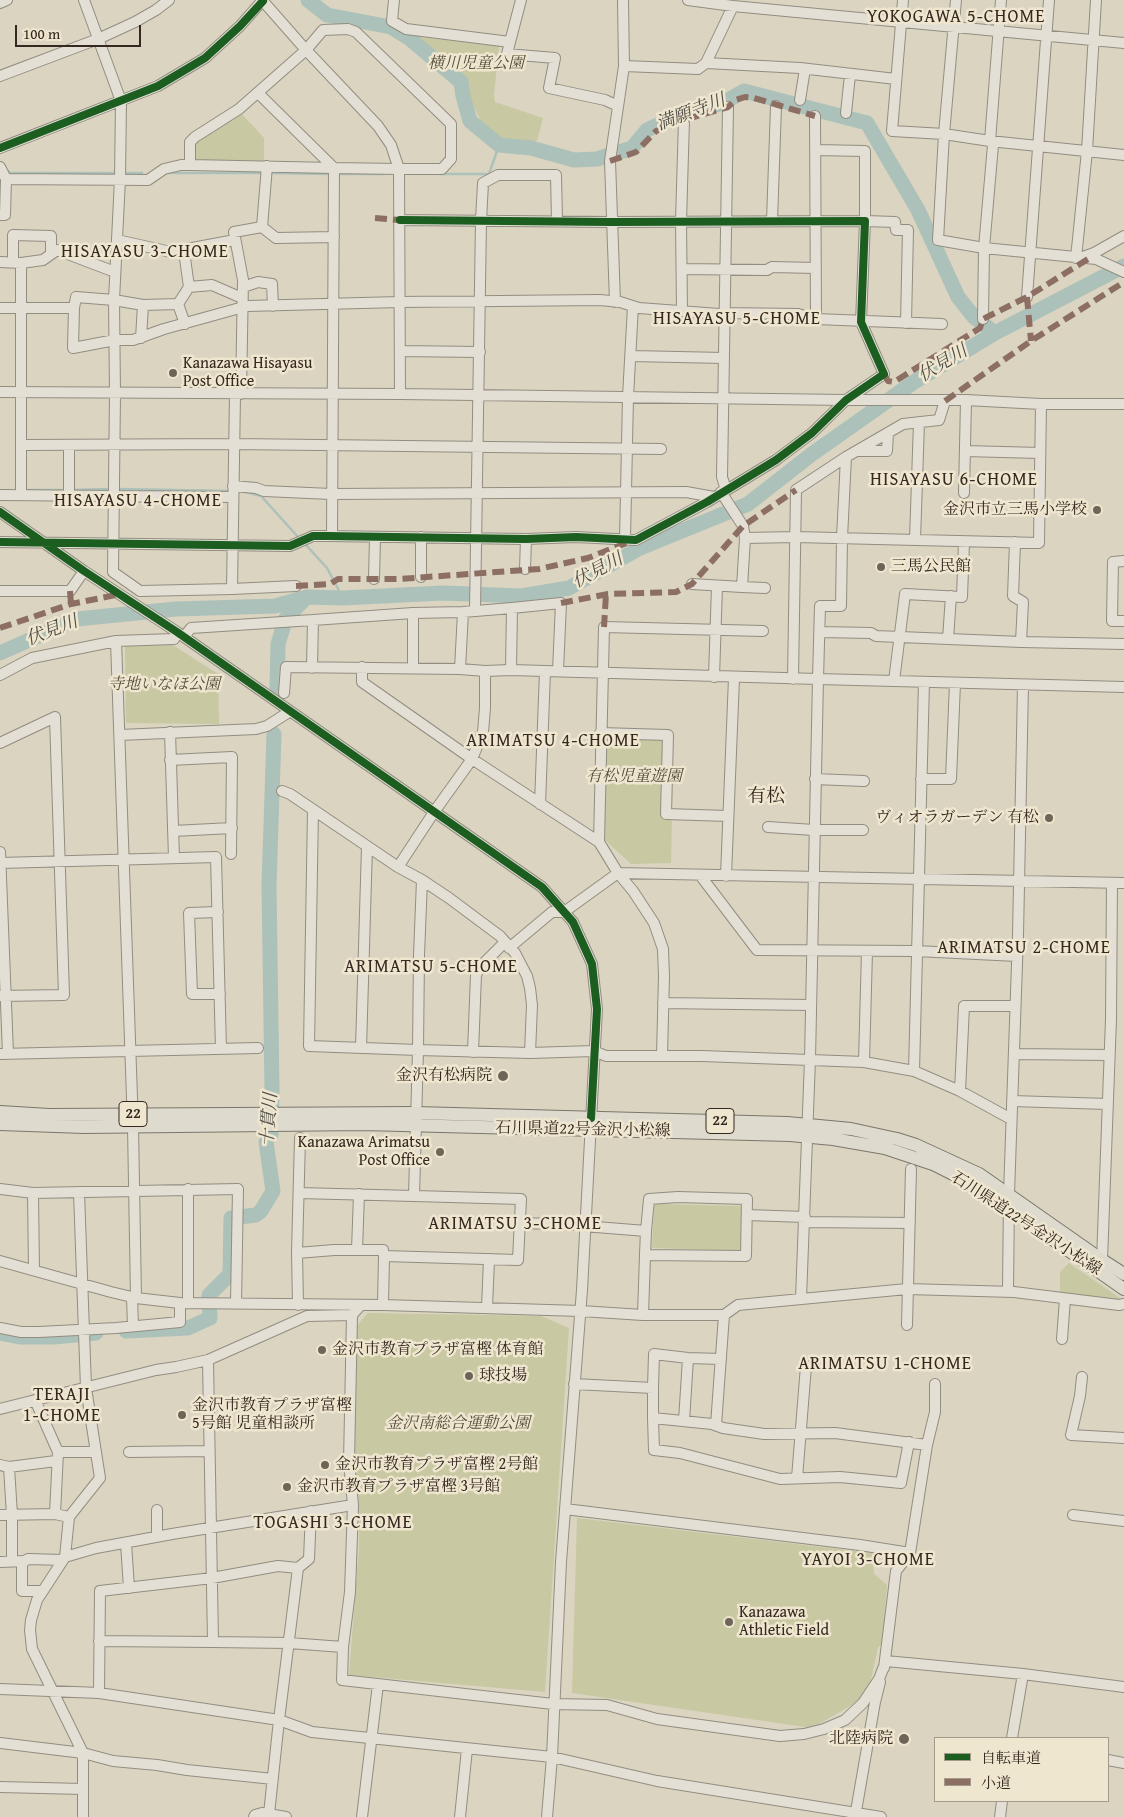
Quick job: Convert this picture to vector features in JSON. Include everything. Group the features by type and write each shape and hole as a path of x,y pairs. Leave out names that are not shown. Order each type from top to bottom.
{"main road":[{"name":"石川県道22号金沢小松線","path":"0,1112 132,1120 271,1119 416,1113 591,1124 807,1130 851,1129 916,1145 978,1174 1124,1274"},
{"name":"石川県道22号金沢小松線","path":"271,1119 416,1126 591,1124"},
{"name":"石川県道22号金沢小松線","path":"0,1124 84,1127 132,1120"},
{"name":"石川県道22号金沢小松線","path":"807,1130 833,1139 885,1148 933,1164 959,1177 1008,1208 1124,1289"}],"street":[{"path":"0,3 7,0"},
{"path":"84,0 121,101 120,179 114,300 116,394 113,572 140,590 296,586"},
{"path":"0,76 98,39 135,22 169,0"},
{"path":"0,148 158,86 205,58 240,26 262,0 378,126 391,145 399,169 400,394"},
{"path":"394,0 392,21 406,29 510,42"},
{"path":"520,0 507,54 556,58 549,88 605,100 618,106"},
{"path":"615,302 611,222 611,154 624,66 622,0"},
{"path":"688,0 733,6 785,5 953,27 1124,43"},
{"path":"903,0 892,132 944,134 990,141 1124,155"},
{"path":"956,0 944,134 938,240 984,248 1096,259 1124,272"},
{"path":"983,319 984,248 993,146 990,141 1001,0"},
{"path":"1027,297 1049,0"},
{"path":"1078,258 1087,151 1096,0"},
{"path":"624,66 698,69 706,63 733,6"},
{"path":"6,179 148,180 164,168 181,165 442,169 451,159 452,124 356,32 348,29 322,30 306,50 239,109 194,137 190,142 190,165"},
{"path":"706,63 805,69 896,79"},
{"path":"800,100 805,69"},
{"path":"846,113 850,75"},
{"path":"258,93 334,168 332,536"},
{"path":"772,222 776,106"},
{"path":"728,107 724,398 720,493 743,526 745,538 742,587"},
{"path":"814,116 816,319"},
{"path":"682,311 681,221 684,120"},
{"path":"0,542 290,546 313,536 526,539 576,537 636,540 776,460 812,433 846,400 884,374 860,322 866,151 814,150"},
{"path":"262,228 267,166"},
{"path":"0,167 6,179 5,215 0,215"},
{"path":"475,610 483,183 498,175 556,175 557,221"},
{"path":"400,220 611,222 815,222 865,220 896,222 896,230 908,230 906,323"},
{"path":"232,589 234,444 243,287 234,232 262,228 276,238 334,236"},
{"path":"21,492 21,308 13,235 51,236 51,254"},
{"path":"1078,258 1094,253 1124,236"},
{"path":"117,240 171,252 235,240"},
{"path":"0,262 43,260 57,250 116,272"},
{"path":"178,304 189,287 184,251"},
{"path":"682,269 767,270 772,267 816,268"},
{"path":"243,287 258,282 272,284 272,306"},
{"path":"189,287 212,285 242,303 272,306 400,302 600,300 639,308 719,314 725,312 798,314 816,319 942,324"},
{"path":"178,304 143,305 114,300 76,297 73,348 116,340 141,338 242,303"},
{"path":"178,304 185,324"},
{"path":"141,338 143,305"},
{"path":"625,539 628,397 633,306"},
{"path":"0,308 74,308"},
{"path":"400,351 480,352"},
{"path":"630,356 724,358"},
{"path":"0,392 966,400 1041,404 1124,404"},
{"path":"964,493 966,400"},
{"path":"792,678 796,490 846,457 903,424 939,420 945,401"},
{"path":"745,538 795,537 1039,543 1041,404"},
{"path":"916,540 919,422"},
{"path":"857,451 887,451 888,433"},
{"path":"22,445 234,444 661,449"},
{"path":"69,445 69,492"},
{"path":"965,451 1040,453"},
{"path":"801,1299 810,1059 820,606 841,606 846,457"},
{"path":"0,495 21,492 233,491 256,488 264,492 331,494 720,493"},
{"path":"0,512 542,887 572,922 592,964 597,1008 586,1225 565,1509 547,1817"},
{"path":"374,579 375,537"},
{"path":"421,538 421,577"},
{"path":"525,570 526,539"},
{"path":"894,682 905,594 962,597 964,542"},
{"path":"1014,542 1013,596 1023,602 1021,642"},
{"path":"1124,562 1114,562 1112,621 1124,621"},
{"path":"0,591 70,591 84,571"},
{"path":"692,584 765,588"},
{"path":"714,677 717,586"},
{"path":"948,639 951,596"},
{"path":"0,675 32,658 116,641 174,639 191,628 290,620 463,612 561,603 558,671"},
{"path":"511,670 512,608"},
{"path":"460,669 463,612"},
{"path":"413,613 413,668"},
{"path":"312,668 313,620"},
{"path":"599,842 602,673 600,626 763,631"},
{"path":"820,632 871,633 876,636 1021,642 1124,644"},
{"path":"116,641 134,1191 133,1326"},
{"path":"284,693 286,666 312,668 362,667 558,671 734,678 1124,687"},
{"path":"362,667 362,682 472,759 599,842 618,874 633,891 654,923 663,949 664,1003 662,1056"},
{"path":"398,867 472,759 483,732 485,671"},
{"path":"540,804 545,671"},
{"path":"726,876 734,678"},
{"path":"914,1071 924,682"},
{"path":"921,779 951,779 955,683"},
{"path":"1008,1292 1008,1208 1017,956 1023,685"},
{"path":"120,735 256,729 267,726 289,712"},
{"path":"0,743 56,717 64,995 3,996"},
{"path":"170,732 174,858"},
{"path":"600,733 668,734 666,814 728,816"},
{"path":"170,760 232,757 232,854"},
{"path":"816,778 864,781"},
{"path":"282,791 290,794 398,867 422,880 500,936 515,953 527,976 532,1004 530,1053"},
{"path":"313,810 309,1046 473,1052 594,1051 606,1056 810,1059 864,1062 914,1071 960,1091 1011,1119"},
{"path":"768,827 814,830 863,830"},
{"path":"173,831 232,828"},
{"path":"361,1048 367,846"},
{"path":"0,852 4,1054 258,1048"},
{"path":"0,863 216,857 221,1049"},
{"path":"473,1052 476,975 480,967 552,912 564,912 618,874 1124,883"},
{"path":"700,875 757,950 916,951 1017,956"},
{"path":"414,1196 422,880"},
{"path":"1102,1260 1108,1104 1112,882"},
{"path":"218,912 189,913 192,994 220,994"},
{"path":"864,1062 867,951"},
{"path":"664,1003 811,1005"},
{"path":"960,1091 964,1006 1015,1006"},
{"path":"1014,1054 1109,1055"},
{"path":"1012,1101 1108,1104"},
{"path":"300,1138 297,1253 303,1305 307,1316"},
{"path":"907,1325 911,1169"},
{"path":"0,1189 33,1193 238,1189 236,1303"},
{"path":"0,1328 21,1332 84,1333 180,1322 184,1303 188,1189"},
{"path":"79,1192 86,1388 100,1478 69,1517 64,1558 37,1600 30,1630 32,1649 84,1753 83,1817"},
{"path":"33,1193 34,1270"},
{"path":"299,1193 521,1199 518,1260 384,1256"},
{"path":"357,1250 358,1194"},
{"path":"644,1316 645,1255 646,1231 649,1199 678,1197 747,1199 746,1256 645,1255"},
{"path":"747,1215 910,1224"},
{"path":"520,1223 586,1225 646,1231"},
{"path":"297,1253 334,1250 384,1250 383,1305"},
{"path":"487,1308 489,1259"},
{"path":"0,1261 134,1297 184,1303 383,1305 581,1311 644,1316 724,1315 738,1305 907,1289 1008,1292 1119,1305 1124,1304"},
{"path":"1062,1339 1065,1299"},
{"path":"361,1305 352,1315 349,1462 353,1505 350,1592 342,1647 342,1680 553,1704 607,1704 657,1719 780,1736 804,1734 824,1729 845,1720 863,1703 879,1679 886,1661"},
{"path":"0,1409 156,1370 208,1360 307,1316 352,1315"},
{"path":"716,1425 724,1315"},
{"path":"721,1359 654,1354 654,1450 680,1453 780,1479 840,1477 901,1483 909,1442"},
{"path":"684,1421 688,1358"},
{"path":"208,1360 213,1642"},
{"path":"797,1478 806,1366"},
{"path":"1082,1377 1080,1396 1071,1435 1124,1438"},
{"path":"574,1384 654,1388"},
{"path":"855,1815 875,1702 886,1661 896,1571 910,1553 927,1445 935,1412 935,1384"},
{"path":"35,1400 57,1456 55,1514"},
{"path":"654,1418 716,1425 764,1434 835,1433 927,1445"},
{"path":"43,1591 22,1591 4,1466 96,1450"},
{"path":"128,1452 210,1451"},
{"path":"0,1562 64,1558 96,1548 353,1505"},
{"path":"565,1509 910,1553"},
{"path":"157,1510 157,1537"},
{"path":"270,1814 279,1720 298,1568 309,1559 311,1511"},
{"path":"0,1515 55,1514 69,1517"},
{"path":"1073,1515 1124,1521"},
{"path":"126,1543 128,1588"},
{"path":"99,1693 100,1591 212,1578 278,1566 298,1568"},
{"path":"99,1641 290,1643 342,1647"},
{"path":"886,1661 1023,1674 1124,1687"},
{"path":"1012,1737 1023,1674"},
{"path":"362,1817 378,1684"},
{"path":"0,1690 99,1693 279,1720 312,1732 552,1757 657,1781 855,1815 881,1817"},
{"path":"0,1743 84,1753 113,1761 273,1779"},
{"path":"460,1817 467,1749"},
{"path":"1109,1760 1124,1763"},
{"path":"0,1787 83,1790"},
{"path":"1000,1817 1002,1802"},
{"path":"254,1817 254,1815 262,1814 286,1817"}],"green space":[{"name":"横川児童公園","path":"413,36 499,46 495,102 543,118 537,141 509,143 492,136 481,121 465,89 465,80"},
{"path":"242,114 264,138 264,163 192,162 195,141"},
{"name":"寺地いなほ公園","path":"125,645 173,645 218,674 219,724 126,723"},
{"name":"有松児童遊園","path":"604,736 664,736 663,818 672,817 671,863 631,864 604,839"},
{"path":"654,1204 743,1206 743,1251 652,1248"},
{"path":"1069,1263 1120,1298 1118,1302 1060,1293 1060,1272"},
{"name":"金沢南総合運動公園","path":"368,1313 541,1316 569,1328 545,1692 349,1675 359,1547 359,1502 353,1460 355,1328"},
{"name":"Kanazawa Athletic Field","path":"577,1518 872,1553 874,1574 887,1585 882,1644 878,1647 870,1684 862,1699 812,1728 572,1693"}],"waterway":[{"name":"満願寺川","path":"308,0 327,15 391,27 410,39 461,82 470,121 499,145 531,148 574,160 597,159 632,148 647,130 681,114 723,103 744,91 867,123 918,210 958,297 974,317 995,333"},
{"path":"439,174 489,174 499,145"},
{"path":"8,171 10,173 114,173"},
{"path":"127,173 142,173"},
{"path":"168,173 262,173"},
{"path":"269,173 330,174"},
{"path":"340,174 384,174"},
{"name":"伏見川","path":"0,653 77,619 176,609 275,606 307,597 343,598 443,593 521,596 569,588 640,548 748,504 812,454 914,382 995,333 1124,266"},
{"path":"71,490 111,489"},
{"path":"116,489 231,491"},
{"path":"26,490 66,490"},
{"path":"246,492 261,496 299,538"},
{"path":"305,544 327,568 343,598"},
{"name":"十貫川","path":"277,689 278,644 286,618 306,598"},
{"name":"十貫川","path":"126,1331 188,1328 210,1318 209,1295 230,1274 231,1218 256,1215 261,1211 273,1191 266,1142 271,1134 272,1090 269,885 274,734"},
{"name":"十貫川","path":"0,1333 20,1337 54,1337 96,1333"}],"marked path":[{"path":"610,161 636,152 656,131 687,119 728,107 736,100 745,97 815,116"},
{"path":"375,218 400,220"},
{"path":"884,374 888,381 894,382 980,328 983,319 1027,297 1088,259"},
{"path":"945,401 1031,341 1124,282"},
{"path":"1027,297 1031,341"},
{"path":"561,603 608,594 676,592 692,584 743,526 796,490"},
{"path":"296,586 330,584 338,579 399,579 539,569 588,558 629,542"},
{"path":"70,591 71,604"},
{"path":"0,628 71,604 121,594"},
{"path":"604,627 606,594"}],"cycle path":[{"path":"0,148 158,86 205,58 240,26 263,1"},
{"path":"0,542 290,546 313,536 526,539 576,537 636,540 707,502 776,460 812,433 846,400 884,374 861,322 865,221 611,222 400,220"},
{"path":"0,512 84,571 177,632 542,887 573,922 592,964 597,1009 591,1118"}],"place":[{"name":"Kanazawa Hisayasu Post Office","path":"173,373"},
{"name":"金沢市立三馬小学校","path":"1097,510"},
{"name":"三馬公民館","path":"881,567"},
{"name":"ヴィオラガーデン 有松","path":"1049,818"},
{"name":"金沢有松病院","path":"503,1076"},
{"name":"Kanazawa Arimatsu Post Office","path":"440,1152"},
{"name":"金沢市教育プラザ富樫 体育館","path":"322,1350"},
{"name":"球技場","path":"469,1376"},
{"name":"金沢市教育プラザ富樫 5号館 児童相談所","path":"182,1415"},
{"name":"金沢市教育プラザ富樫 2号館","path":"325,1465"},
{"name":"金沢市教育プラザ富樫 3号館","path":"287,1487"},
{"name":"Kanazawa Athletic Field","path":"729,1622"},
{"name":"北陸病院","path":"904,1739"}],"district":[{"name":"YOKOGAWA 5-CHOME","path":"956,17"},
{"name":"HISAYASU 3-CHOME","path":"145,252"},
{"name":"HISAYASU 5-CHOME","path":"737,319"},
{"name":"HISAYASU 6-CHOME","path":"954,480"},
{"name":"HISAYASU 4-CHOME","path":"138,501"},
{"name":"ARIMATSU 4-CHOME","path":"553,741"},
{"name":"有松","path":"766,797"},
{"name":"ARIMATSU 2-CHOME","path":"1024,948"},
{"name":"ARIMATSU 5-CHOME","path":"431,967"},
{"name":"ARIMATSU 3-CHOME","path":"515,1224"},
{"name":"ARIMATSU 1-CHOME","path":"885,1364"},
{"name":"TERAJI 1-CHOME","path":"62,1405"},
{"name":"TOGASHI 3-CHOME","path":"333,1523"},
{"name":"YAYOI 3-CHOME","path":"868,1560"}]}
